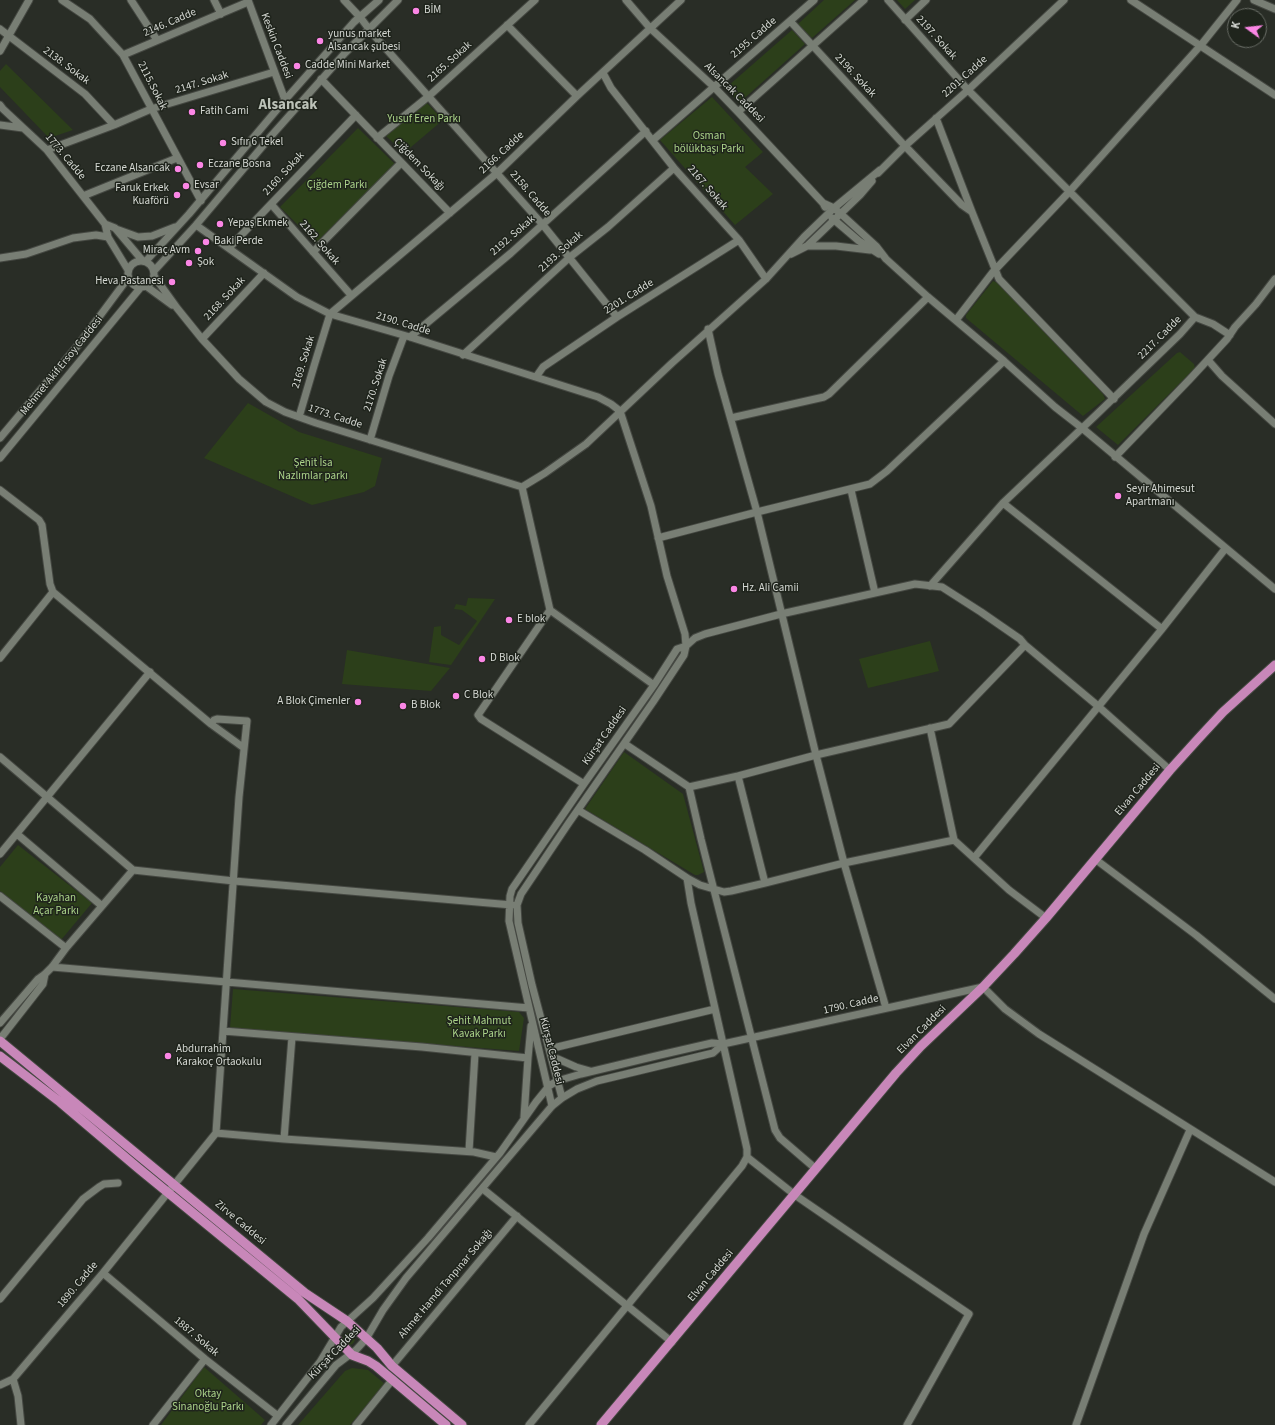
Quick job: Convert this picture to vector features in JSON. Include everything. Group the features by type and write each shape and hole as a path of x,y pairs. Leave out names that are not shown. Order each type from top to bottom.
{"main road":[{"name":"Elvan Caddesi","path":"601,1425 896,1074 921,1046 983,987 1046,918 1170,770 1223,712 1275,665"},
{"name":"Zirve Caddesi","path":"0,1040 305,1293 347,1321 377,1348 392,1366 462,1425"},
{"name":"Zirve Caddesi","path":"0,1056 60,1102 298,1299 351,1354 368,1361 393,1379 446,1425"}],"street":[{"path":"0,51 28,0"},
{"name":"2115.Sokak","path":"62,0 90,19 123,55 201,201"},
{"path":"131,0 157,40"},
{"path":"214,0 221,14"},
{"name":"2158. Cadde","path":"344,0 570,257 617,317"},
{"path":"177,308 144,286 134,285 128,278 128,270 133,263 144,261 179,226 285,100 360,17 379,0"},
{"path":"144,286 152,280 154,274 196,224 321,79 368,29 398,0"},
{"name":"2165. Sokak","path":"377,138 429,96 535,0"},
{"name":"Alsancak Caddesi","path":"626,0 650,28 714,87 824,203"},
{"name":"2166. Cadde","path":"330,314 497,173 680,0"},
{"name":"2195. Cadde","path":"652,140 814,0"},
{"path":"738,112 864,0"},
{"name":"2197. Sokak","path":"888,0 968,90"},
{"path":"905,20 926,0"},
{"name":"2201. Cadde","path":"522,487 545,473 586,444 708,329 766,279 804,237 834,208 880,170 1064,0"},
{"path":"1131,0 1275,95"},
{"path":"956,320 995,270 1069,192 1201,45 1237,0"},
{"path":"1254,0 1275,9"},
{"name":"2146. Cadde","path":"123,55 221,14 248,1"},
{"name":"Keskin Caddesi","path":"248,1 285,100"},
{"name":"2196. Sokak","path":"790,21 905,146 962,205 972,212"},
{"path":"507,25 577,96"},
{"name":"2138. Sokak","path":"0,29 85,94 114,125"},
{"name":"2147. Sokak","path":"47,150 114,125 151,109 274,72"},
{"name":"2167. Sokak","path":"603,73 611,88 674,168 739,240 766,279"},
{"name":"Çiğdem Sokağı","path":"321,79 450,213"},
{"name":"2217. Cadde","path":"930,586 1003,503 1114,399 1180,334 1195,317 968,90"},
{"name":"1773. Cadde","path":"1,107 47,150 105,224 108,237 128,270"},
{"name":"2160. Sokak","path":"229,248 356,115"},
{"path":"936,118 999,279 1114,399"},
{"path":"0,125 24,128"},
{"name":"2192. Sokak","path":"407,336 511,253 646,131"},
{"path":"83,196 177,158"},
{"path":"313,252 401,162"},
{"name":"2193. Sokak","path":"464,355 570,257 674,168"},
{"name":"2201. Cadde","path":"787,257 807,246 860,195 880,170"},
{"path":"824,203 834,208 841,214 928,297 1004,361 1055,407 1275,589"},
{"path":"824,203 828,214 834,220 859,241 886,258"},
{"name":"2162. Sokak","path":"271,204 351,296"},
{"path":"105,224 126,234 138,236 152,236 179,226"},
{"name":"2190. Cadde","path":"196,224 297,297 330,314 407,336 598,397 620,411"},
{"path":"115,228 144,261 153,267 154,274 177,308"},
{"path":"0,258 26,254 73,238 96,235 108,237"},
{"name":"2201. Cadde","path":"536,377 543,367 617,317 739,240"},
{"path":"807,246 836,246 872,250"},
{"name":"2168. Sokak","path":"202,339 264,273"},
{"name":"Mehmet Akif Ersoy Caddesi","path":"0,438 78,344 128,278"},
{"path":"1115,456 1208,360 1275,279"},
{"name":"Mehmet Akif Ersoy Caddesi","path":"0,458 144,286"},
{"path":"731,418 818,398 829,394 928,297"},
{"name":"1773. Cadde","path":"177,308 202,339 238,379 266,402 285,412 522,487"},
{"name":"2169. Sokak","path":"299,417 330,314"},
{"path":"1195,317 1213,324 1230,335"},
{"path":"708,329 718,374 757,512 781,614 844,863 886,1008"},
{"name":"2170. Sokak","path":"370,440 389,376 407,336"},
{"path":"1208,360 1222,376 1275,424"},
{"path":"658,538 870,484 878,479 1004,361"},
{"path":"620,411 647,494 667,576 685,634 686,646"},
{"path":"522,487 550,610 654,685"},
{"path":"0,490 39,520 42,524 50,584 53,592 212,724 244,748"},
{"path":"851,490 875,593"},
{"path":"1003,503 1162,629"},
{"path":"974,858 1162,629 1225,549"},
{"path":"686,646 695,638 705,634 781,614 915,584 942,587 1020,639 1025,645 1098,706 1170,770"},
{"path":"0,658 53,592"},
{"path":"550,610 478,715 481,719 584,784"},
{"path":"689,787 949,724 1025,645"},
{"name":"Kürşat Caddesi","path":"562,1098 532,985 513,905 512,889 654,685 677,649 686,646"},
{"name":"Kürşat Caddesi","path":"286,1425 336,1365 351,1354 366,1339 383,1310 406,1278 552,1106 509,921 513,905 522,894 684,655 686,646"},
{"path":"0,854 150,672"},
{"path":"212,724 214,720 217,719 247,721 226,982 216,1133 469,1152 496,1157"},
{"path":"930,728 954,840 1009,890 1046,918"},
{"path":"624,744 689,787 773,1124 777,1135 816,1169"},
{"path":"0,757 133,870 234,881 513,905"},
{"path":"738,776 765,884"},
{"path":"578,810 645,850 687,878 700,885 724,892 765,884 844,863 954,840"},
{"path":"17,834 102,906"},
{"path":"1095,859 1196,935 1275,1000"},
{"path":"0,1023 38,979 52,967 66,948 133,870"},
{"path":"530,1425 742,1166 747,1157 747,1148 691,903 687,878"},
{"path":"0,896 66,948"},
{"path":"52,967 528,1008"},
{"path":"0,1040 43,984 45,974"},
{"path":"983,987 1005,1009 1039,1034 1275,1182"},
{"name":"1790. Cadde","path":"524,1119 548,1086 557,1081 592,1071 712,1043 723,1044 983,987"},
{"path":"549,1049 715,1009"},
{"path":"524,1119 532,1022"},
{"path":"223,1031 422,1047 528,1058"},
{"path":"284,1139 292,1037"},
{"name":"1790. Cadde","path":"552,1106 577,1089 597,1081 713,1053 723,1044"},
{"path":"469,1152 475,1053"},
{"path":"552,1058 592,1071"},
{"name":"Kürşat Caddesi","path":"271,1425 320,1362 341,1327 374,1298 428,1238 496,1157 524,1119"},
{"path":"1076,1425 1144,1234 1190,1130"},
{"name":"1890. Cadde","path":"0,1385 13,1379 103,1272 216,1133"},
{"path":"747,1157 795,1195 969,1314 907,1425"},
{"path":"0,1299 83,1199 104,1184 118,1183"},
{"path":"483,1189 672,1342"},
{"name":"Ahmet Hamdi Tanpınar Sokağı","path":"392,1366 517,1216"},
{"name":"1887. Sokak","path":"103,1272 205,1359 278,1416"},
{"path":"153,1425 205,1359"},
{"path":"13,1379 18,1396 22,1425"},
{"path":"356,1425 393,1379"}],"green space":[{"path":"824,0 855,0 812,38 798,24"},
{"path":"897,0 915,0 905,9"},
{"path":"792,30 805,44 739,103 728,90 728,86"},
{"path":"6,64 73,130 49,138 0,87 0,71"},
{"name":"Osman bölükbaşı Parkı","path":"712,97 763,152 745,167 773,194 735,225 660,140"},
{"name":"Yusuf Eren Parkı","path":"426,102 443,120 404,153 386,136"},
{"name":"Çiğdem Parkı","path":"358,128 395,164 316,243 280,207"},
{"path":"993,281 998,283 1076,365 1103,394 1105,399 1083,416 966,318 966,315"},
{"path":"1180,352 1194,364 1195,368 1118,445 1096,427 1177,353"},
{"name":"Şehit İsa Nazlımlar parkı","path":"248,403 299,432 382,458 375,486 364,492 312,505 204,458"},
{"path":"468,598 495,599 451,665 429,662 434,627 441,626 441,635 459,645 477,621 462,610 454,609 456,604 466,606"},
{"path":"930,641 939,671 868,688 859,659"},
{"path":"347,650 450,668 431,691 342,684"},
{"path":"624,752 683,794 704,872 695,875 585,809"},
{"name":"Kayahan Açar Parkı","path":"18,845 92,903 61,940 0,891 0,867"},
{"name":"Şehit Mahmut Kavak Parkı","path":"233,989 519,1012 524,1018 519,1051 230,1028"},
{"path":"347,1333 351,1333 355,1339 351,1345 347,1345 343,1341 343,1337"},
{"name":"Oktay Sinanoğlu Parkı","path":"204,1367 265,1420 261,1425 161,1425"},
{"path":"352,1368 368,1370 385,1384 350,1425 298,1425 345,1371"}],"place":[{"name":"BİM","path":"416,11"},
{"name":"yunus market Alsancak şubesi","path":"320,41"},
{"name":"Cadde Mini Market","path":"297,66"},
{"name":"Fatih Cami","path":"192,112"},
{"name":"Sıfır 6 Tekel","path":"223,143"},
{"name":"Eczane Bosna","path":"200,165"},
{"name":"Eczane Alsancak","path":"178,169"},
{"name":"Evsar","path":"186,186"},
{"name":"Faruk Erkek Kuaförü","path":"177,195"},
{"name":"Yepaş Ekmek","path":"220,224"},
{"name":"Baki Perde","path":"206,242"},
{"name":"Miraç Avm","path":"198,251"},
{"name":"Şok","path":"189,263"},
{"name":"Heva Pastanesi","path":"172,282"},
{"name":"Seyir Ahimesut Apartmanı","path":"1118,496"},
{"name":"Hz. Ali Camii","path":"734,589"},
{"name":"E blok","path":"509,620"},
{"name":"D Blok","path":"482,659"},
{"name":"C Blok","path":"456,696"},
{"name":"A Blok Çimenler","path":"358,702"},
{"name":"B Blok","path":"403,706"},
{"name":"Abdurrahim Karakoç Ortaokulu","path":"168,1056"}],"district":[{"name":"Alsancak","path":"288,106"}]}
